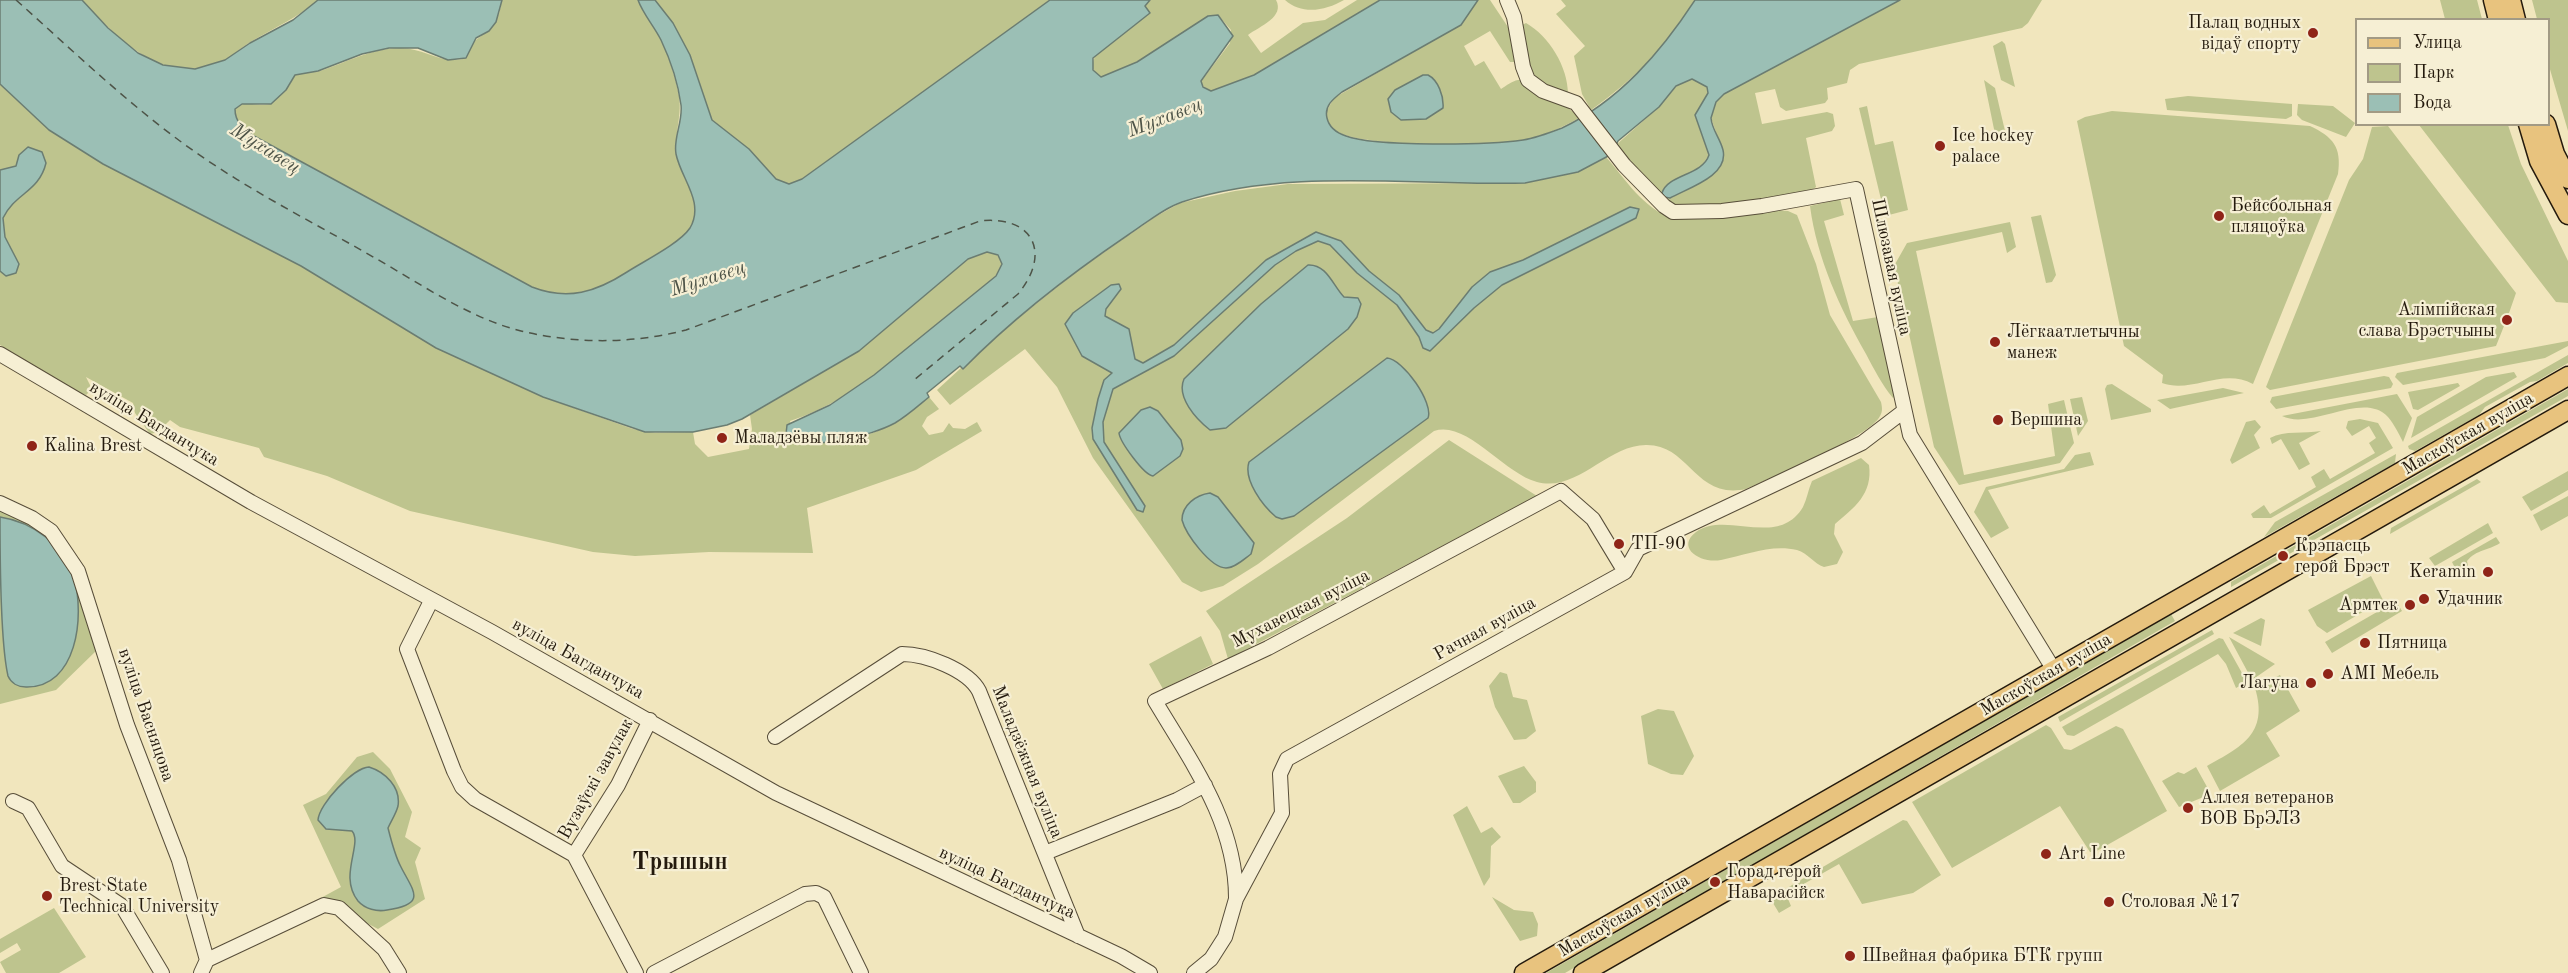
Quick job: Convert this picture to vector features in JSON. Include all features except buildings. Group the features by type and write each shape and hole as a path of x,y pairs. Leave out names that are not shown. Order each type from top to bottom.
{"main road":[{"path":"2493,0 2498,18"},
{"path":"2511,0 2516,18"},
{"path":"2529,126 2539,161 2568,215"},
{"path":"2547,126 2555,154 2568,179"},
{"name":"Маскоўская вуліца","path":"1524,973 2568,376"},
{"name":"Маскоўская вуліца","path":"1583,973 2568,410"},
{"path":"2227,571 2222,579 2222,586 2231,596 2240,597"},
{"path":"2163,608 2171,608 2181,617 2179,632"}],"street":[{"name":"Шлюзавая вуліца","path":"1507,0 1514,17 1523,68 1528,80 1536,87 1576,103 1624,165 1664,206 1673,212 1750,208 1856,189 1910,435 2054,670"},
{"name":"вуліца Багданчука","path":"0,354 203,475 430,601 492,632 776,793 1078,936 1150,973"},
{"name":"Рачная вуліца","path":"1194,973 1211,959 1226,937 1236,899 1282,813 1280,774 1287,759 1625,572 1638,549 1862,443 1904,411"},
{"name":"Мухавецкая вуліца","path":"1236,899 1236,873 1231,848 1205,785 1155,701 1268,648 1561,491 1593,519 1625,572"},
{"name":"вуліца Васняцова","path":"0,503 32,518 51,531 78,571 127,725 179,860 204,967"},
{"path":"430,601 407,649 458,780 475,799 574,855 636,973"},
{"name":"Маладзёжная вуліца","path":"775,737 902,654 928,659 967,676 975,682 1000,750 1078,936"},
{"name":"Вузаўскі завулак","path":"574,855 618,785 650,720"},
{"path":"1045,853 1177,800 1205,785"},
{"path":"13,801 28,808 62,866 122,906 162,973"},
{"path":"654,973 805,894 816,893 824,897 861,973"},
{"path":"204,967 324,905 339,908 384,949 399,973"}],"green space":[{"path":"82,0 318,0 223,62 198,69 178,69 142,54 125,42"},
{"path":"502,0 638,0 661,40 671,65 680,109 676,142 678,159 692,193 694,219 685,234 670,246 615,279 593,289 570,294 532,287 254,136 236,119 235,109 243,104 271,104 289,86 295,75 323,70 370,53 408,48 449,60 466,58 473,42 484,34 499,14"},
{"path":"655,0 1050,0 802,179 789,184 776,179 749,149 712,120 690,55 673,23"},
{"path":"1150,0 1276,0 1278,6 1274,16 1248,35 1261,53 1303,23 1325,20 1357,0 1380,0 1268,69 1223,88 1208,90 1200,83 1230,43 1231,30 1218,15 1208,16 1153,53 1121,71 1098,76 1092,67 1095,55 1150,13 1145,6"},
{"path":"1285,0 1344,0 1329,7 1314,10 1299,8"},
{"path":"1478,0 1490,0 1512,33 1517,62 1510,62 1490,31 1464,46 1475,66 1484,61 1501,89 1518,80 1531,84 1559,101 1579,118 1552,131 1524,140 1486,143 1430,144 1376,141 1354,138 1332,127 1328,122 1326,112 1334,98 1460,25"},
{"path":"1561,0 1695,0 1661,47 1637,73 1591,110 1582,94 1574,56 1585,46 1556,14 1566,6"},
{"path":"1900,0 2042,0 2028,23 2022,28 1859,64 1850,70 1847,83 1827,88 1828,99 1825,103 1786,111 1780,107 1775,89 1755,93 1762,124 1827,112 1833,114 1835,126 1832,131 1806,138 1816,187 1809,192 1742,205 1676,207 1659,197 1616,145 1659,107 1680,82 1692,79 1707,87 1708,93 1695,115 1709,155 1702,165 1662,193 1664,197 1670,198 1719,169 1723,152 1711,118 1716,102 1724,94"},
{"path":"2440,0 2477,0 2482,18 2445,18"},
{"path":"2532,0 2568,0 2568,131 2550,69 2550,18 2537,18"},
{"path":"1526,23 1542,36 1556,53 1565,73 1568,94 1546,88 1530,75 1522,25"},
{"path":"2002,41 2005,44 2015,87 2001,80 1993,46"},
{"path":"1984,80 1995,88 2005,131 1995,134"},
{"path":"0,84 49,130 103,164 301,266 436,348 543,397 633,429 655,433 693,432 695,444 708,457 749,449 752,429 750,415 859,351 962,262 981,253 993,252 1002,259 1000,270 996,275 919,342 870,380 845,396 790,421 794,440 820,442 848,439 876,432 888,426 907,415 929,397 939,409 927,417 922,426 929,435 943,432 949,423 953,428 965,429 977,422 982,431 916,470 807,508 813,553 709,552 635,556 593,552 410,511 327,476 264,457 259,448 180,427 170,420 158,432 150,434 135,413 133,403 86,377 92,389 86,395 81,393 0,345"},
{"path":"2188,96 2292,104 2292,116 2286,119 2167,110 2165,99"},
{"path":"2298,104 2333,106 2355,123 2346,137 2302,120 2297,115"},
{"path":"1867,106 1875,145 1893,141 1908,210 1885,216 1859,108"},
{"path":"2112,111 2310,126 2325,134 2334,144 2339,157 2338,174 2253,384 2230,378 2173,386 2162,383 2163,375 2124,346 2077,121"},
{"path":"2388,126 2516,293 2509,313 2500,318 2504,326 2496,346 2270,390 2266,387 2349,180 2363,159 2372,127"},
{"path":"2420,126 2508,126 2521,164 2568,261 2568,303 2556,302"},
{"path":"1606,157 1644,200 1672,218 1773,210 1788,211 1797,215 1816,264 1830,315 1881,402 1881,414 1872,425 1840,445 1797,466 1746,489 1729,490 1715,487 1704,480 1673,453 1662,447 1647,445 1619,452 1566,481 1552,484 1537,482 1511,469 1459,433 1447,430 1434,431 1258,564 1223,586 1201,592 1182,582 1093,458 1057,387 1025,349 950,405 937,390 998,334 1080,269 1155,217 1180,203 1235,191 1288,184 1525,183 1578,172"},
{"path":"1840,199 1844,215 1824,221 1853,321 1878,317 1895,396 1893,398 1878,377 1847,319 1818,245 1810,206"},
{"path":"2041,215 2056,275 2052,282 2046,283 2031,217"},
{"path":"2010,222 2016,247 2007,253 2002,232 1916,251 1964,475 2055,456 2048,404 2064,400 2074,443 2060,463 1959,485 1934,447 1894,266 1907,243"},
{"path":"2568,341 2568,346 2545,358 2403,385 2395,377 2397,373"},
{"path":"2568,355 2568,363 2485,407 2479,415 2415,451 2409,449 2408,446"},
{"path":"2514,372 2517,377 2411,438 2417,417 2486,377"},
{"path":"2384,376 2389,377 2393,384 2391,388 2276,409 2270,402 2272,397"},
{"path":"2458,383 2460,386 2418,410 2413,409 2408,392"},
{"path":"2112,384 2151,409 2151,412 2111,420 2105,389 2107,385"},
{"path":"2223,388 2244,393 2170,409 2157,400"},
{"path":"2568,389 2568,396 2231,587 2231,582"},
{"path":"2397,394 2412,418 2403,442 2388,417 2377,410 2351,409 2308,419 2282,416"},
{"path":"2082,397 2088,421 2078,436 2070,399"},
{"path":"2360,419 2378,423 2393,448 2271,518 2253,518 2251,514 2264,505 2270,514 2316,487 2311,477 2324,469 2330,479 2375,453 2369,443 2376,438 2369,426 2352,436 2346,428 2348,421"},
{"path":"2255,420 2261,427 2254,435 2260,448 2232,464 2230,460 2246,422"},
{"path":"2321,431 2299,443 2310,464 2299,470 2281,439 2272,444 2270,438 2288,433"},
{"path":"1449,440 1537,496 1228,659 1220,631 1206,611 1347,518"},
{"path":"2090,452 2094,465 1988,490 2009,528 1991,538 1974,512 1986,487 2064,469 2075,455"},
{"path":"2396,454 2395,463 2264,537 2275,522"},
{"path":"1861,458 1869,465 1868,484 1861,499 1835,524 1834,534 1843,552 1837,564 1824,567 1801,551 1778,548 1713,561 1699,557 1689,549 1690,538 1708,526 1766,528 1780,526 1792,519 1803,507 1812,481"},
{"path":"2568,471 2568,490 2531,511 2522,497"},
{"path":"2477,479 2481,482 2390,534 2391,528"},
{"path":"2568,496 2568,516 2541,531 2533,515"},
{"path":"0,509 41,529 70,563 97,650 56,690 0,704"},
{"path":"2488,523 2493,533 2435,566 2429,558"},
{"path":"2496,537 2500,543 2471,557 2467,561 2469,571 2459,576 2452,562"},
{"path":"2371,576 2383,600 2327,633 2317,626 2308,610"},
{"path":"2396,601 2402,611 2332,653 2325,642"},
{"path":"2171,614 2175,621 1565,973 1546,973"},
{"path":"2261,618 2265,620 2261,646 2233,633"},
{"path":"2212,630 2214,634 2060,722 2058,717"},
{"path":"1201,636 1213,664 1163,689 1149,664"},
{"path":"2229,637 2275,664 2252,680"},
{"path":"2219,638 2223,639 2247,682 2236,688 2226,664 2218,654 2074,736 2067,735 2062,727"},
{"path":"1500,672 1507,674 1513,697 1527,700 1536,731 1526,739 1514,740 1495,707 1489,686"},
{"path":"2280,675 2300,711 2266,733 2280,756 2220,791 2207,766 2231,752 2249,737 2258,717 2255,688"},
{"path":"1658,709 1674,711 1694,756 1683,775 1671,774 1648,764 1641,716"},
{"path":"2046,725 2051,728 2064,749 2071,750 2116,726 2123,729 2167,811 2095,852 2090,852 2060,806 1952,868 1912,802"},
{"path":"373,752 390,769 412,812 405,837 421,848 415,862 425,899 378,929 357,918 339,903 297,911 341,887 303,805 326,794 357,757"},
{"path":"1524,766 1536,782 1536,792 1520,803 1513,803 1498,776"},
{"path":"2196,767 2211,794 2179,807 2162,781 2178,772 2184,774"},
{"path":"1467,806 1481,833 1492,827 1501,837 1491,846 1490,877 1484,886 1453,815"},
{"path":"1903,820 1907,821 1941,875 1913,893 1862,904 1839,864 1786,894 1791,906 1779,913 1770,898"},
{"path":"1492,897 1514,910 1533,912 1538,924 1537,936 1520,941"},
{"path":"54,908 86,957 59,973 6,973 0,962 21,950 17,943 0,953 0,939"}],"water":[{"name":"Мухавец","path":"0,0 82,0 108,28 138,53 163,65 195,69 225,60 250,43 293,20 318,0 502,0 496,22 489,31 476,38 466,58 448,60 418,48 389,48 362,54 318,71 295,75 286,90 271,104 242,104 235,109 235,114 241,125 254,136 532,287 570,294 604,285 661,252 685,234 694,218 693,200 675,148 681,118 676,80 661,40 638,0 655,0 673,23 690,55 712,120 749,149 776,179 789,184 802,179 1050,0 1150,0 1145,6 1150,13 1093,58 1093,70 1101,77 1137,62 1208,16 1218,15 1233,36 1201,81 1203,87 1211,91 1254,75 1380,0 1478,0 1461,25 1342,92 1328,106 1326,114 1330,124 1346,136 1381,142 1433,144 1523,140 1562,128 1583,117 1602,104 1637,73 1668,38 1695,0 1900,0 1724,94 1716,102 1711,118 1723,150 1720,167 1706,180 1670,198 1664,197 1662,193 1665,187 1700,167 1709,155 1695,115 1708,93 1707,87 1692,79 1676,86 1659,107 1618,141 1612,154 1578,172 1525,183 1308,181 1223,191 1182,202 1154,217 1063,282 1021,315 963,369 960,366 927,393 929,397 899,420 885,428 856,437 808,442 796,440 786,434 787,425 830,405 874,375 996,276 1002,264 998,255 987,252 968,259 859,351 742,419 727,425 693,432 645,432 543,397 436,348 301,266 103,164 49,130 0,84"},
{"path":"1423,75 1432,77 1437,84 1443,108 1426,119 1401,120 1391,112 1388,99 1395,90"},
{"path":"28,147 42,152 46,163 38,180 14,203 3,218 5,237 19,264 16,273 6,276 0,271 0,170 16,166 19,155"},
{"path":"1630,207 1639,209 1636,218 1502,285 1474,308 1430,351 1423,348 1419,337 1397,305 1357,273 1330,245 1318,241 1296,251 1275,265 1174,356 1113,389 1103,422 1104,442 1145,506 1143,512 1137,510 1093,439 1092,428 1098,399 1104,380 1112,373 1082,356 1065,324 1073,313 1111,285 1119,284 1121,289 1106,309 1105,316 1129,329 1135,359 1143,363 1174,345 1266,260 1316,232 1341,241 1369,271 1399,295 1426,330 1433,333 1439,329 1472,287 1490,272 1523,260"},
{"path":"1308,265 1325,272 1344,297 1358,298 1361,304 1357,317 1348,329 1226,428 1210,430 1194,414 1185,400 1182,386 1184,379 1261,304"},
{"path":"1387,358 1401,366 1416,383 1426,402 1429,411 1428,418 1294,516 1282,519 1276,517 1260,500 1251,484 1249,462"},
{"path":"1150,407 1158,411 1181,440 1183,449 1180,456 1153,476 1144,470 1133,457 1119,433 1141,410"},
{"path":"1210,493 1218,497 1254,543 1251,554 1233,567 1220,567 1213,563 1194,542 1182,520 1187,505 1200,496"},
{"path":"0,517 24,524 46,537 63,555 74,578 78,611 73,647 57,676 43,684 20,686 13,683 8,676 2,621"},
{"path":"369,767 391,781 397,793 398,806 388,828 393,848 414,895 413,900 408,904 383,911 364,906 352,891 350,871 355,837 352,831 326,829 318,820 330,796 354,773"}],"ferry route":[{"path":"16,0 98,74 207,160 254,190 464,309 521,331 562,338 604,341 666,335 686,330 980,221 1013,224 1024,231 1032,240 1035,251 1034,264 1018,294 914,380"}],"place":[{"name":"Палац водных відаў спорту","path":"2313,33"},
{"name":"Ice hockey palace","path":"1940,146"},
{"name":"Бейсбольная пляцоўка","path":"2219,216"},
{"name":"Алімпійская слава Брэстчыны","path":"2507,320"},
{"name":"Лёгкаатлетычны манеж","path":"1995,342"},
{"name":"Вершина","path":"1998,420"},
{"name":"Маладзёвы пляж","path":"722,438"},
{"name":"Kalina Brest","path":"32,446"},
{"name":"ТП-90","path":"1619,544"},
{"name":"Крэпасць герой Брэст","path":"2283,556"},
{"name":"Keramin","path":"2488,572"},
{"name":"Удачник","path":"2424,599"},
{"name":"Армтек","path":"2410,605"},
{"name":"Пятница","path":"2365,643"},
{"name":"AMI Мебель","path":"2328,674"},
{"name":"Лагуна","path":"2311,683"},
{"name":"Аллея ветеранов ВОВ БрЭЛЗ","path":"2188,808"},
{"name":"Art Line","path":"2046,854"},
{"name":"Горад герой Наварасійск","path":"1715,882"},
{"name":"Brest State Technical University","path":"47,896"},
{"name":"Столовая №17","path":"2109,902"},
{"name":"Швейная фабрика БТК групп","path":"1850,956"}],"district":[{"name":"Трышын","path":"680,863"}]}
